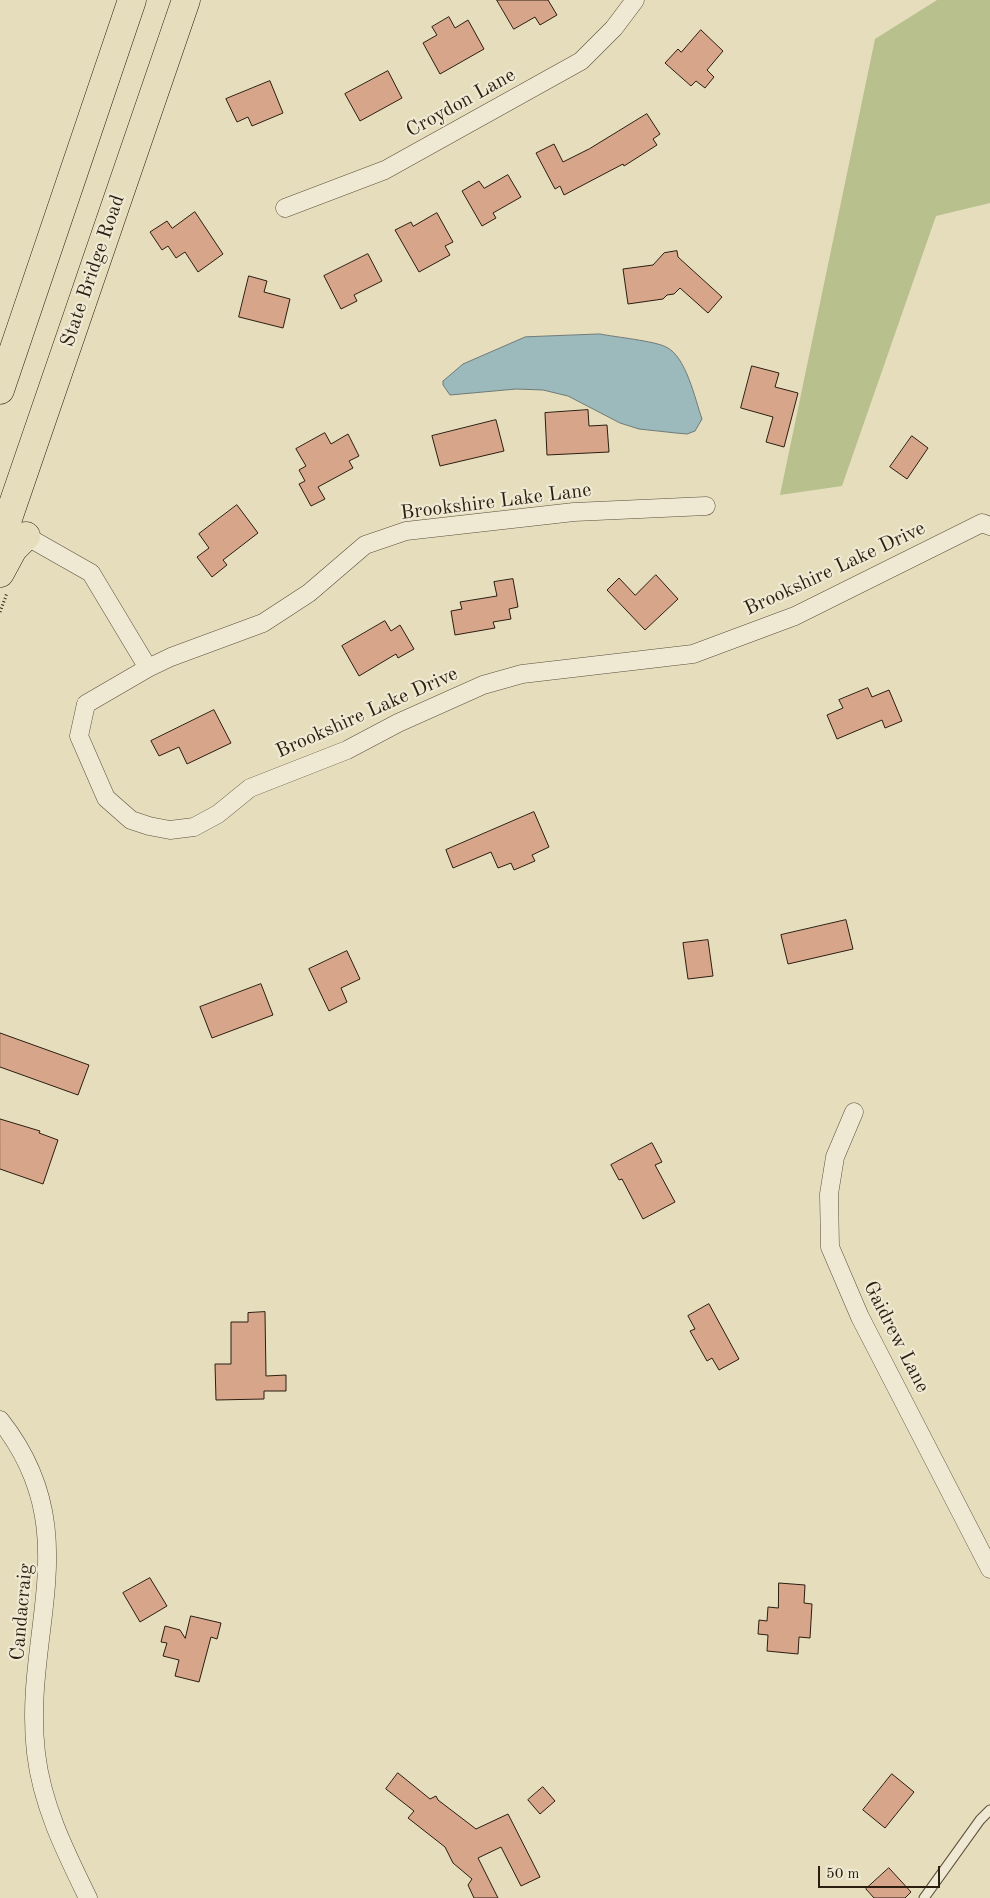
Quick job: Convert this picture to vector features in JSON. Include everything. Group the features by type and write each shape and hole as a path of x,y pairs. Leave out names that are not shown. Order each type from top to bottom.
{"highway":[{"path":"0,390 132,0"},
{"name":"State Bridge Road","path":"0,573 13,549 8,531 186,0"}],"street":[{"name":"Croydon Lane","path":"285,208 385,170 581,61 614,28 635,0"},
{"name":"Brookshire Lake Lane","path":"148,668 171,657 263,623 309,594 365,545 406,531 574,512 706,506"},
{"name":"Brookshire Lake Drive","path":"148,668 86,704 79,736 106,798 115,808 131,820 149,826 170,830 194,827 218,814 250,788 347,750 398,723 483,684 522,674 693,654 795,616 982,523 990,526"},
{"path":"8,531 91,573 148,668"},
{"name":"Gaidrew Lane","path":"854,1112 835,1157 829,1194 830,1247 860,1317 990,1569"},
{"name":"Candacraig","path":"0,1420 28,1463 42,1501 48,1556 34,1712 36,1753 43,1792 60,1840 88,1898"}],"lane":[{"path":"924,1898 980,1820 990,1810"}],"green space":[{"path":"937,0 990,0 990,203 936,216 842,486 780,495 875,39"}],"water":[{"path":"600,334 653,343 666,347 673,352 679,359 689,379 702,419 695,431 687,434 639,429 620,423 568,396 543,390 516,389 450,395 443,385 443,381 463,364 525,337"}],"building":[{"path":"497,0 548,0 557,15 540,25 535,17 514,29"},
{"path":"449,17 455,28 468,20 484,49 440,74 423,43 437,35 432,27"},
{"path":"701,30 723,51 707,70 714,77 705,88 696,81 691,86 665,63 678,49 681,52"},
{"path":"388,71 402,98 360,121 345,94"},
{"path":"270,81 283,113 252,126 248,117 237,122 226,99"},
{"path":"647,114 660,134 653,139 657,145 624,166 623,164 564,195 560,186 555,189 536,153 554,144 563,162 589,149"},
{"path":"508,175 521,197 493,213 496,218 482,226 462,191 479,181 484,188"},
{"path":"195,212 223,254 198,272 185,252 176,258 168,246 162,250 150,232 167,221 172,228"},
{"path":"437,213 453,242 445,246 450,255 419,272 395,230 411,222 413,226"},
{"path":"677,251 678,257 722,297 708,313 680,288 674,294 667,295 663,299 628,304 623,269 653,265 664,253"},
{"path":"368,254 382,281 354,295 357,301 341,309 324,276"},
{"path":"249,276 267,281 264,292 290,299 283,328 239,317"},
{"path":"752,366 779,373 775,387 798,393 784,447 766,442 773,417 741,408"},
{"path":"588,410 589,426 607,425 609,452 547,455 545,413"},
{"path":"496,420 504,451 440,466 432,436"},
{"path":"325,433 331,444 348,434 359,456 349,461 353,468 318,487 325,499 311,506 299,484 305,481 299,470 306,466 296,449"},
{"path":"912,436 928,448 907,479 890,467"},
{"path":"237,505 258,533 223,560 227,565 212,577 197,557 209,548 199,534"},
{"path":"656,575 678,599 645,630 607,590 619,578 635,595"},
{"path":"513,579 518,607 509,609 511,619 493,622 495,628 455,635 451,611 462,609 460,602 497,596 494,582"},
{"path":"385,621 391,631 400,625 414,649 398,658 396,654 359,676 342,646"},
{"path":"868,688 872,697 889,690 902,721 885,728 882,720 837,739 827,715 843,708 839,700"},
{"path":"214,710 231,743 187,764 179,747 159,756 151,741"},
{"path":"534,812 549,847 532,855 535,861 514,870 511,863 498,868 491,852 453,868 446,850"},
{"path":"846,920 853,949 788,964 781,935"},
{"path":"708,940 713,976 688,979 683,943"},
{"path":"347,951 360,979 341,988 347,1002 329,1011 309,969"},
{"path":"261,984 273,1015 212,1038 200,1007"},
{"path":"0,1033 89,1065 78,1095 0,1067"},
{"path":"0,1119 40,1131 39,1133 58,1140 43,1184 0,1169"},
{"path":"652,1143 662,1162 655,1165 675,1202 643,1219 622,1179 619,1180 611,1165"},
{"path":"709,1304 739,1359 719,1370 712,1358 707,1361 690,1331 695,1329 688,1316"},
{"path":"265,1312 266,1376 286,1375 286,1391 264,1391 264,1399 216,1400 215,1364 231,1364 231,1322 248,1322 248,1313"},
{"path":"150,1578 167,1606 140,1622 123,1593"},
{"path":"779,1583 805,1585 804,1603 812,1604 810,1638 799,1637 798,1654 767,1651 768,1635 758,1634 759,1620 767,1621 768,1607 778,1608"},
{"path":"191,1616 221,1623 217,1639 211,1637 199,1682 175,1676 179,1660 163,1656 167,1643 161,1642 165,1626 180,1630 185,1638"},
{"path":"398,1773 430,1799 436,1796 438,1800 476,1829 508,1814 540,1877 521,1886 501,1847 478,1858 498,1898 474,1898 468,1885 472,1879 453,1863 445,1847 408,1818 414,1811 386,1789"},
{"path":"892,1774 914,1792 885,1828 863,1810"},
{"path":"543,1787 555,1801 540,1814 528,1800"},
{"path":"889,1868 911,1892 905,1898 874,1898 866,1889"}]}
